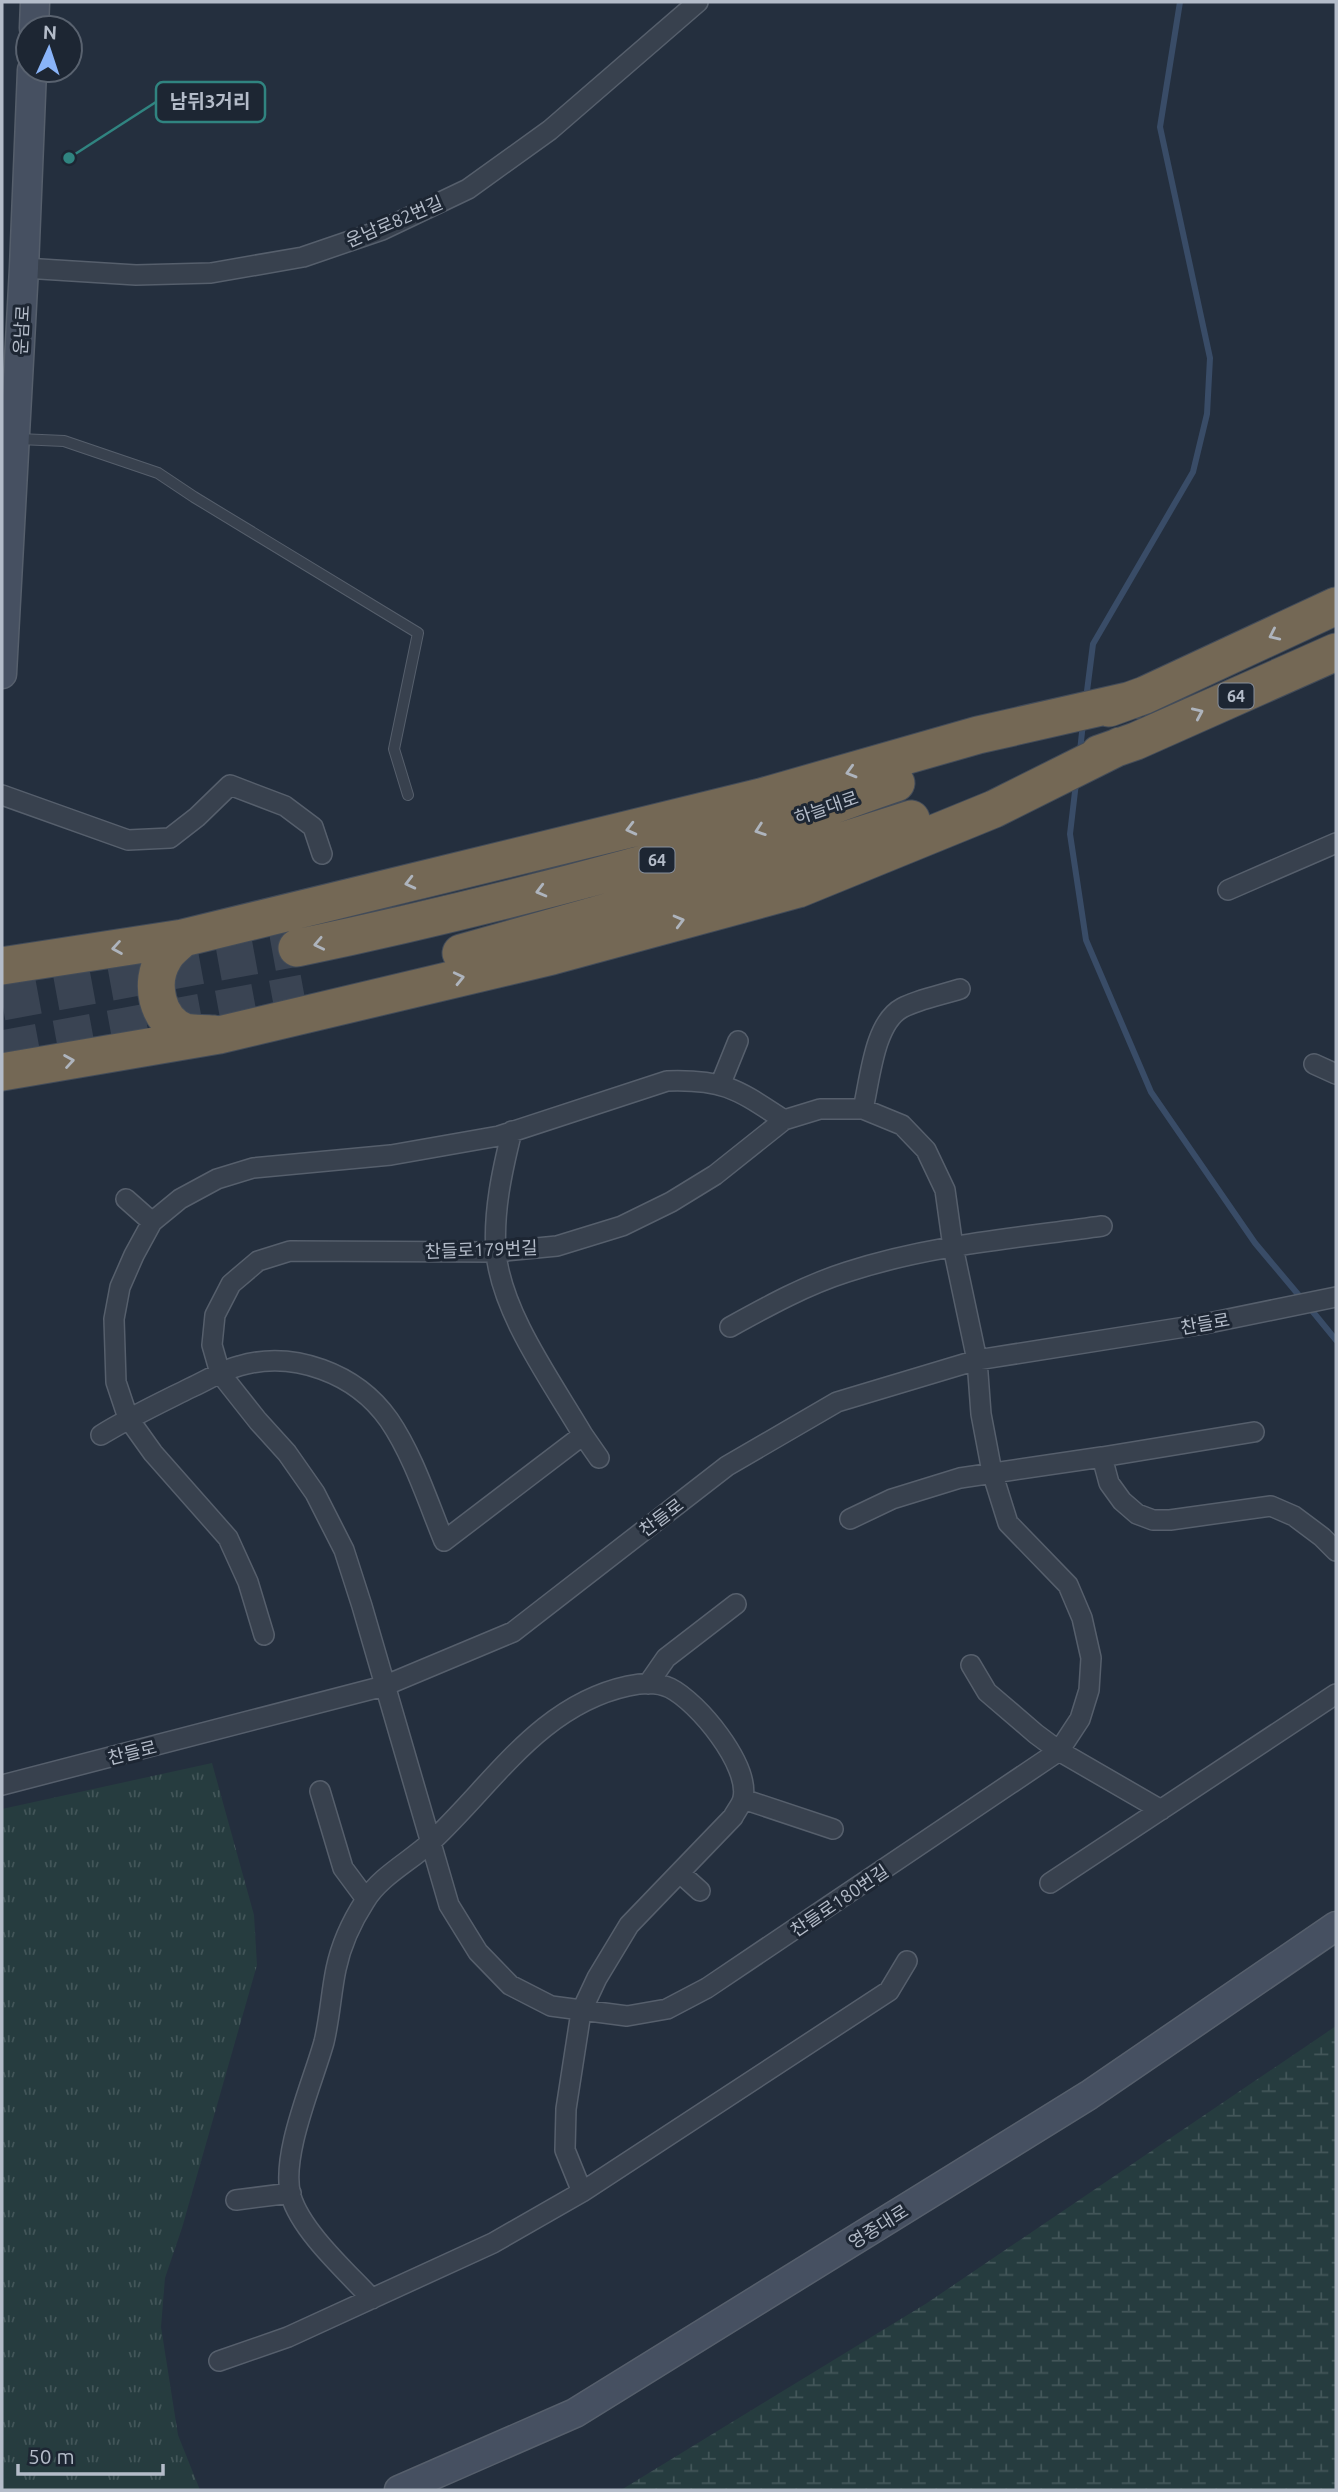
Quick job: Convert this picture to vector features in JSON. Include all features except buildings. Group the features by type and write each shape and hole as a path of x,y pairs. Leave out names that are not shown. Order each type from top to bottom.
{"highway":[{"name":"64","path":"1011,736 1138,697 1336,606"},
{"name":"64","path":"1008,794 1336,652"},
{"path":"2,966 183,938 1011,736"},
{"name":"하늘대로","path":"297,948 407,925 533,894 737,838 1011,736"},
{"path":"2,1072 219,1035 552,956 798,889 1008,794"},
{"name":"하늘대로","path":"304,993 479,948 717,881 1008,794"},
{"path":"183,938 164,957 157,975 155,991 161,1008 172,1023 186,1032 219,1035"}],"street":[{"name":"운남로82번길","path":"13,268 136,275 211,273 303,257 382,230 468,189 550,130 698,2"},
{"name":"운남로","path":"2,674 15,439 13,268 31,84"},
{"path":"2,795 128,840 170,838 197,817 230,785 285,806 313,827 322,854"},
{"path":"1228,890 1336,843"},
{"path":"863,1109 881,1034 889,1018 903,1008 960,989"},
{"path":"721,1083 738,1041"},
{"path":"1314,1064 1336,1074"},
{"path":"264,1635 248,1582 228,1538 153,1453 128,1418 116,1382 114,1319 120,1287 152,1222 180,1199 217,1179 253,1168 391,1155 512,1131 667,1081 721,1083 743,1093 784,1120"},
{"name":"찬들로179번길","path":"384,1686 344,1550 315,1493 287,1453 220,1373 212,1345 215,1315 231,1284 258,1261 290,1251 496,1252 557,1246 622,1226 671,1202 715,1175 784,1120 820,1109 863,1109 902,1125 926,1150 944,1190 977,1360"},
{"path":"512,1131 496,1210 496,1252 501,1282 517,1322 599,1458"},
{"path":"126,1199 152,1222"},
{"path":"730,1327 807,1287 891,1259 953,1247 1102,1226"},
{"name":"찬들로","path":"2,1785 384,1686 513,1632 727,1466 837,1402 977,1360 1233,1318 1336,1297"},
{"name":"찬들로180번길","path":"384,1686 449,1905 478,1952 510,1985 551,2006 626,2016 667,2009 707,1988 1059,1751 1080,1719 1089,1690 1091,1658 1082,1618 1068,1585 1009,1523 992,1472 981,1414 977,1360"},
{"path":"101,1435 128,1418 237,1366 265,1361 302,1363 338,1374 367,1396 388,1419 414,1469 445,1548 583,1435"},
{"path":"850,1519 892,1499 960,1478 1254,1432"},
{"path":"1102,1457 1109,1483 1122,1501 1137,1514 1153,1520 1271,1506 1294,1516 1336,1551"},
{"path":"648,1684 666,1658 736,1605"},
{"path":"971,1665 987,1692 1036,1734 1059,1751 1161,1810"},
{"path":"372,2299 312,2233 290,2193 290,2165 299,2120 324,2042 332,2008 336,1969 346,1935 366,1899 382,1882 431,1843 483,1790 504,1764 553,1720 604,1694 628,1686 648,1684 668,1687 684,1697 733,1755 742,1781 743,1798 733,1817 629,1925 597,1978 581,2012 566,2109 565,2150 582,2192"},
{"path":"1050,1883 1336,1695"},
{"path":"320,1791 343,1868 366,1899"},
{"path":"743,1798 833,1829"},
{"path":"680,1873 700,1891"},
{"name":"영종대로","path":"400,2490 575,2413 1089,2095 1336,1926"},
{"path":"219,2361 288,2337 493,2243 582,2192 889,1991 907,1961"},
{"path":"236,2200 290,2193"}],"lane":[{"path":"15,439 64,441 158,473 418,633 394,750 408,794"}],"green space":[{"path":"212,1763 254,1915 257,1965 182,2228 165,2278 161,2327 178,2435 200,2490 2,2490 2,1809"},
{"path":"1336,2026 1336,2490 621,2490 927,2303"}],"waterway":[{"path":"1086,699 1093,644 1193,472 1207,414 1210,358 1160,127 1180,2"},
{"path":"1080,751 1083,723"},
{"path":"1076,783 1070,834 1086,940 1151,1092 1255,1243 1302,1299"},
{"path":"1309,1307 1336,1340"}],"tunnel":[{"path":"2,1002 297,948"},
{"path":"2,1049 304,993"}],"place":[{"name":"남뒤3거리","path":"69,158"}]}
